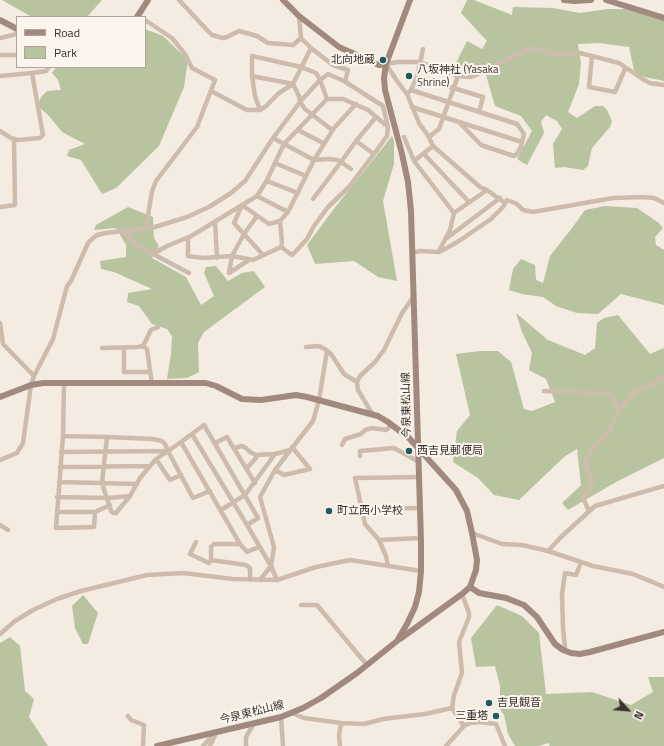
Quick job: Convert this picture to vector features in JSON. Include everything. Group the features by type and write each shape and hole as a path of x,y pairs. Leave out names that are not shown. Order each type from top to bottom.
{"street":[{"path":"138,16 148,0"},
{"path":"179,0 212,35 218,37 228,38 239,31 257,36 268,43 293,45 300,38"},
{"path":"283,0 299,16 339,47 379,65 398,62 420,62 458,76 470,77 534,48 550,54 580,53 619,63 650,83 664,85"},
{"name":"今泉東松山線","path":"157,746 281,717 321,698 367,666 398,641 408,624 415,607 419,592 421,571 421,538 412,212 402,154 385,104 384,78 386,64 410,0"},
{"path":"564,0 591,0"},
{"path":"606,0 664,18"},
{"path":"299,16 300,38 333,65 348,70 345,82"},
{"path":"0,20 16,28"},
{"path":"146,21 172,38 185,54 192,68 215,80 198,127 154,186 146,228"},
{"path":"0,38 16,34"},
{"path":"211,91 247,110 260,110 279,93 293,84 311,48"},
{"path":"423,49 416,77 409,92 412,107 419,123 429,137 433,146 480,187 500,198 505,203"},
{"path":"0,55 16,55"},
{"path":"260,110 255,96 252,76 252,56 301,67 316,72 327,99"},
{"path":"592,56 589,87 615,92 625,68"},
{"path":"386,64 397,82 409,92 448,102 517,124 524,134 521,147 514,156 481,146 460,122"},
{"path":"0,76 46,71 48,68"},
{"path":"0,131 18,140 40,138 43,135 32,73"},
{"path":"0,460 17,453 23,443 31,385 53,339 67,286 72,281 88,243 97,235 106,232 146,228 187,217 210,207 231,193 245,181 273,138 300,102 320,80 328,74 385,104 388,127 387,136 349,187 328,207 314,226 307,239 297,250 292,255 280,247"},
{"path":"252,76 293,84"},
{"path":"429,137 438,129 458,76"},
{"path":"416,77 483,97 479,112"},
{"path":"293,84 299,96 300,102 305,109 332,130"},
{"path":"153,254 167,246 189,237 257,196 267,181 284,144 327,99 343,99 356,104 368,110 388,127"},
{"path":"242,205 269,224 280,221 288,212 314,160 332,130 356,104"},
{"path":"412,107 522,142"},
{"path":"313,200 356,141 376,117"},
{"path":"298,130 324,143"},
{"path":"404,137 414,161 454,213"},
{"path":"273,138 314,160 337,160 351,169"},
{"path":"0,206 15,205 14,139"},
{"path":"356,141 374,154"},
{"path":"414,161 433,146"},
{"path":"424,154 469,202"},
{"path":"275,163 306,176"},
{"path":"267,181 298,193"},
{"path":"439,252 450,230 454,213 486,190"},
{"path":"257,196 288,212"},
{"path":"412,253 420,251 439,252 459,241 491,219 503,207 507,200 517,204 523,210 533,212 572,204 642,196 654,198 664,203"},
{"path":"446,239 500,198"},
{"path":"242,205 234,224 263,255"},
{"path":"249,260 229,273 232,256 244,234 257,216"},
{"path":"189,237 188,256 217,258 232,256 254,260 280,247 282,243 280,221"},
{"path":"215,222 217,258"},
{"path":"122,231 138,246 189,272"},
{"path":"373,415 358,390 357,382 360,376 375,362 384,350 402,313 415,295"},
{"path":"0,324 3,344 34,376"},
{"path":"143,346 151,330 158,327"},
{"path":"102,348 143,346"},
{"path":"143,346 147,349 152,384"},
{"path":"306,346 318,346 327,351 344,374 357,382"},
{"path":"124,348 124,372 150,372"},
{"path":"260,580 271,566 274,547 260,497 275,470 313,421 319,400 327,351"},
{"path":"590,511 583,498 592,484 592,478 586,466 586,460 593,448 612,428 619,410 635,392 653,384 664,375"},
{"path":"0,397 31,385 43,383 206,383 216,386 242,399 252,400 296,395 378,416 409,438 456,490 467,511 476,552 476,570 470,587 398,641"},
{"path":"64,383 56,528 94,527 95,512"},
{"path":"544,391 610,394 619,410"},
{"path":"107,437 102,483 111,511 116,513 156,459 204,425 258,518 247,525"},
{"path":"342,445 345,439 361,434 365,430 372,428 386,430 392,425"},
{"path":"192,434 271,566 277,580"},
{"path":"62,436 153,439 162,441 165,444 193,498 210,490"},
{"path":"214,443 227,437 255,483"},
{"path":"181,442 240,544 246,552 259,547"},
{"path":"234,448 242,446 256,455 275,454 291,449"},
{"path":"360,456 360,451 394,448 419,462"},
{"path":"275,470 284,475 310,469 291,449"},
{"path":"61,452 168,451"},
{"path":"221,510 245,496 275,454"},
{"path":"247,468 256,458 256,455"},
{"path":"156,459 170,480 181,475"},
{"path":"60,467 150,466"},
{"path":"388,566 386,556 379,540 365,524 355,478 419,477"},
{"path":"59,482 137,484"},
{"path":"548,551 595,506 664,486"},
{"path":"57,497 108,498 130,496"},
{"path":"56,512 95,512 110,505"},
{"path":"362,509 420,508"},
{"path":"0,526 8,530"},
{"path":"472,533 502,544 522,545 548,551 581,562 633,574 664,587"},
{"path":"379,540 421,538"},
{"path":"196,542 190,554 209,563 211,560 246,565 250,568 250,580"},
{"path":"211,560 211,547 214,544 240,544"},
{"path":"0,634 15,621 33,610 57,599 81,591 147,575 184,573 233,579 277,580 316,567 350,560 421,571"},
{"path":"563,650 565,648 562,594 565,573 576,575 581,562"},
{"path":"470,587 479,593 506,598 524,605 537,617 555,644 563,650 580,654 664,632"},
{"path":"462,594 469,617 459,642 462,674 454,695 452,708 464,726"},
{"path":"301,605 317,605 367,666"},
{"path":"292,713 304,718 341,723 364,724 383,719 425,714 452,708"},
{"path":"128,716 131,720 144,725 143,746"},
{"path":"281,717 283,746"},
{"path":"446,746 464,726 470,723 480,722 496,724 499,727 500,737 505,746"},
{"path":"340,746 339,735 341,723"},
{"path":"246,746 246,737 253,724"},
{"path":"203,746 216,732"},
{"path":"210,746 216,732"}],"green space":[{"path":"2,0 102,0 88,16 30,16"},
{"path":"467,0 474,0 512,15 513,7 553,8 580,13 608,9 628,9 664,20 664,81 635,75 629,47 599,43 578,44 581,63 579,84 568,112 577,118 595,106 603,106 607,110 612,121 610,127 592,148 588,166 583,170 564,167 555,168 553,144 562,129 557,121 546,115 541,122 544,133 527,165 517,159 532,131 521,116 495,106 486,75 470,72 456,63 467,41 482,49 487,41 461,13"},
{"path":"146,29 163,36 188,60 184,87 159,146 116,188 102,194 81,160 67,156 69,150 85,144 62,132 49,116 38,106 41,97 47,91 61,90 58,80 52,73 55,68 146,68"},
{"path":"392,136 394,141 394,164 383,201 397,281 378,277 354,261 315,264 307,245"},
{"path":"605,206 637,208 659,223 663,228 655,237 656,245 664,250 664,305 621,294 598,314 577,313 556,306 543,297 522,294 509,290 513,269 521,259 535,265 536,280 543,283 550,256 585,210"},
{"path":"128,207 153,217 154,238 159,246 152,258 186,277 201,305 214,296 204,273 206,267 216,266 228,281 242,273 254,271 265,287 204,332 198,343 199,372 187,378 167,379 172,336 167,329 152,324 139,306 127,302 128,293 152,289 114,272 101,269 100,261 126,257 126,245 116,228 94,230 96,225"},
{"path":"516,313 548,340 585,355 595,348 597,323 604,318 618,315 650,354 664,348 664,458 616,482 568,510 562,503 581,485 577,449 564,457 519,500 494,495 478,478 453,462 457,431 470,415 456,354 480,351 498,351 511,362 524,409 532,411 555,402 546,379 529,370 532,353 522,332"},
{"path":"83,595 98,613 88,644 83,644 75,628 72,606"},
{"path":"497,605 522,616 539,633 546,694 592,692 631,705 653,692 648,677 664,677 664,746 550,746 548,743 539,746 515,746 508,734 504,715 500,709 500,686 495,666 476,667 471,638"},
{"path":"10,637 20,646 25,691 34,699 29,717 48,746 0,746 0,643"}],"place":[{"name":"北向地蔵","path":"383,60"},
{"name":"八坂神社 (Yasaka Shrine)","path":"409,76"},
{"name":"西吉見郵便局","path":"409,451"},
{"name":"町立西小学校","path":"329,511"},
{"name":"吉見観音","path":"489,703"},
{"name":"三重塔","path":"496,716"}]}
